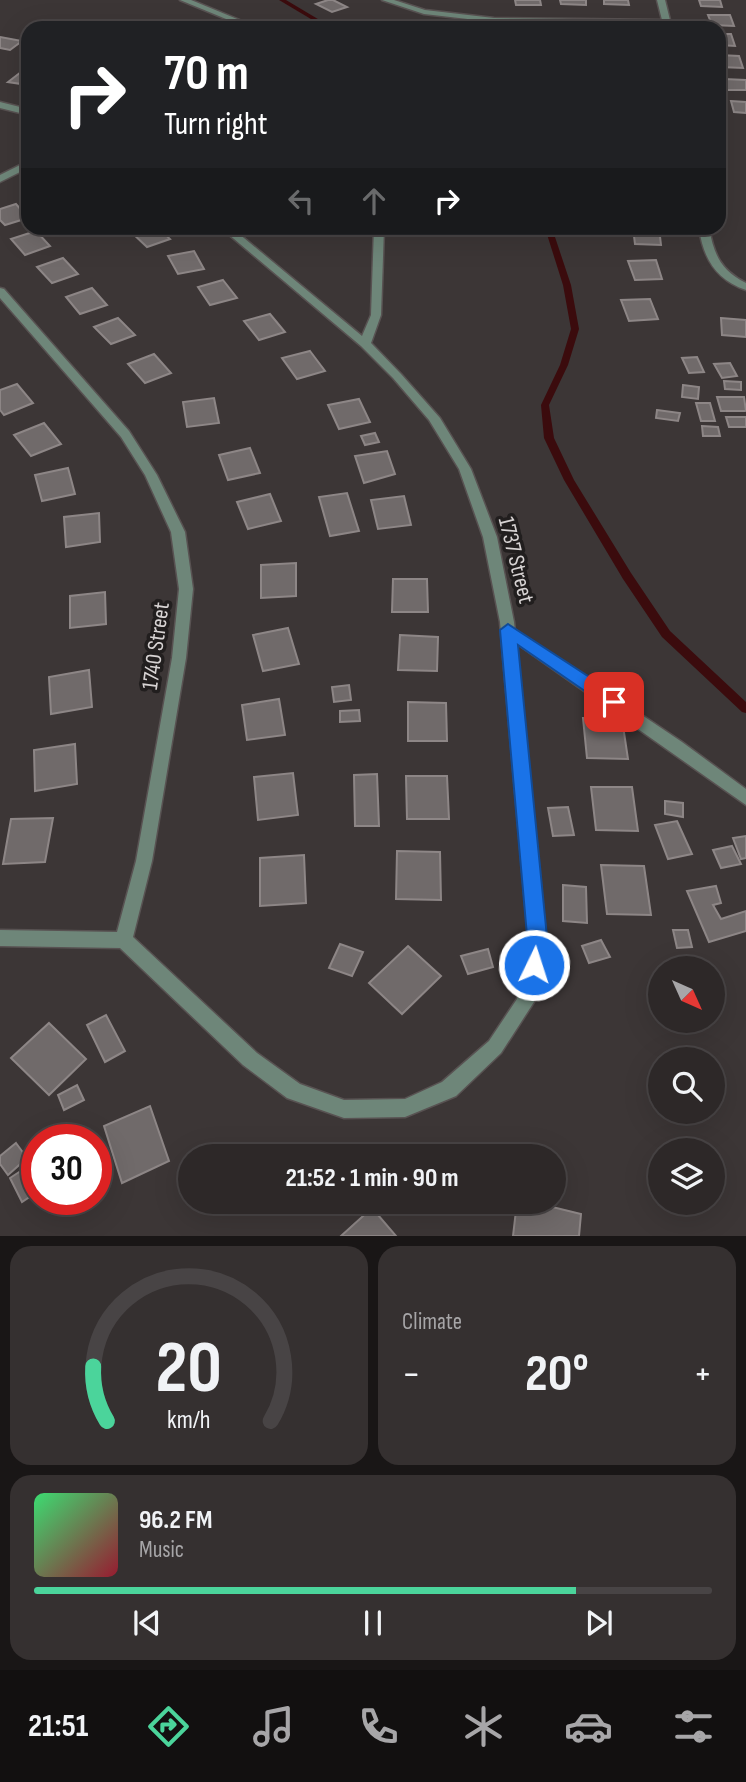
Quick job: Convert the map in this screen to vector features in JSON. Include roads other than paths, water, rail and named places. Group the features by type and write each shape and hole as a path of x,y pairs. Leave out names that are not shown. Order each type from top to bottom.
{"street":[{"path":"184,0 237,21"},
{"path":"386,0 424,12 529,21"},
{"path":"661,0 667,21"},
{"path":"0,105 21,110"},
{"path":"0,179 21,168"},
{"name":"1737 Street","path":"124,940 250,1059 295,1091 344,1110 405,1108 449,1089 495,1047 525,1002 538,947 508,630 490,537 465,469 434,418 397,376 365,344 234,235"},
{"path":"365,344 376,315 379,235"},
{"path":"705,235 707,252 715,266 732,281 746,287"},
{"name":"1740 Street","path":"0,290 125,434 151,475 178,532 186,589 179,658 144,861 124,940"},
{"path":"508,630 677,746 746,798"},
{"path":"0,938 124,940"}],"waterway":[{"path":"282,0 318,21"},
{"path":"550,235 567,285 575,329 564,365 545,405 549,438 569,480 666,634 746,709"}]}
